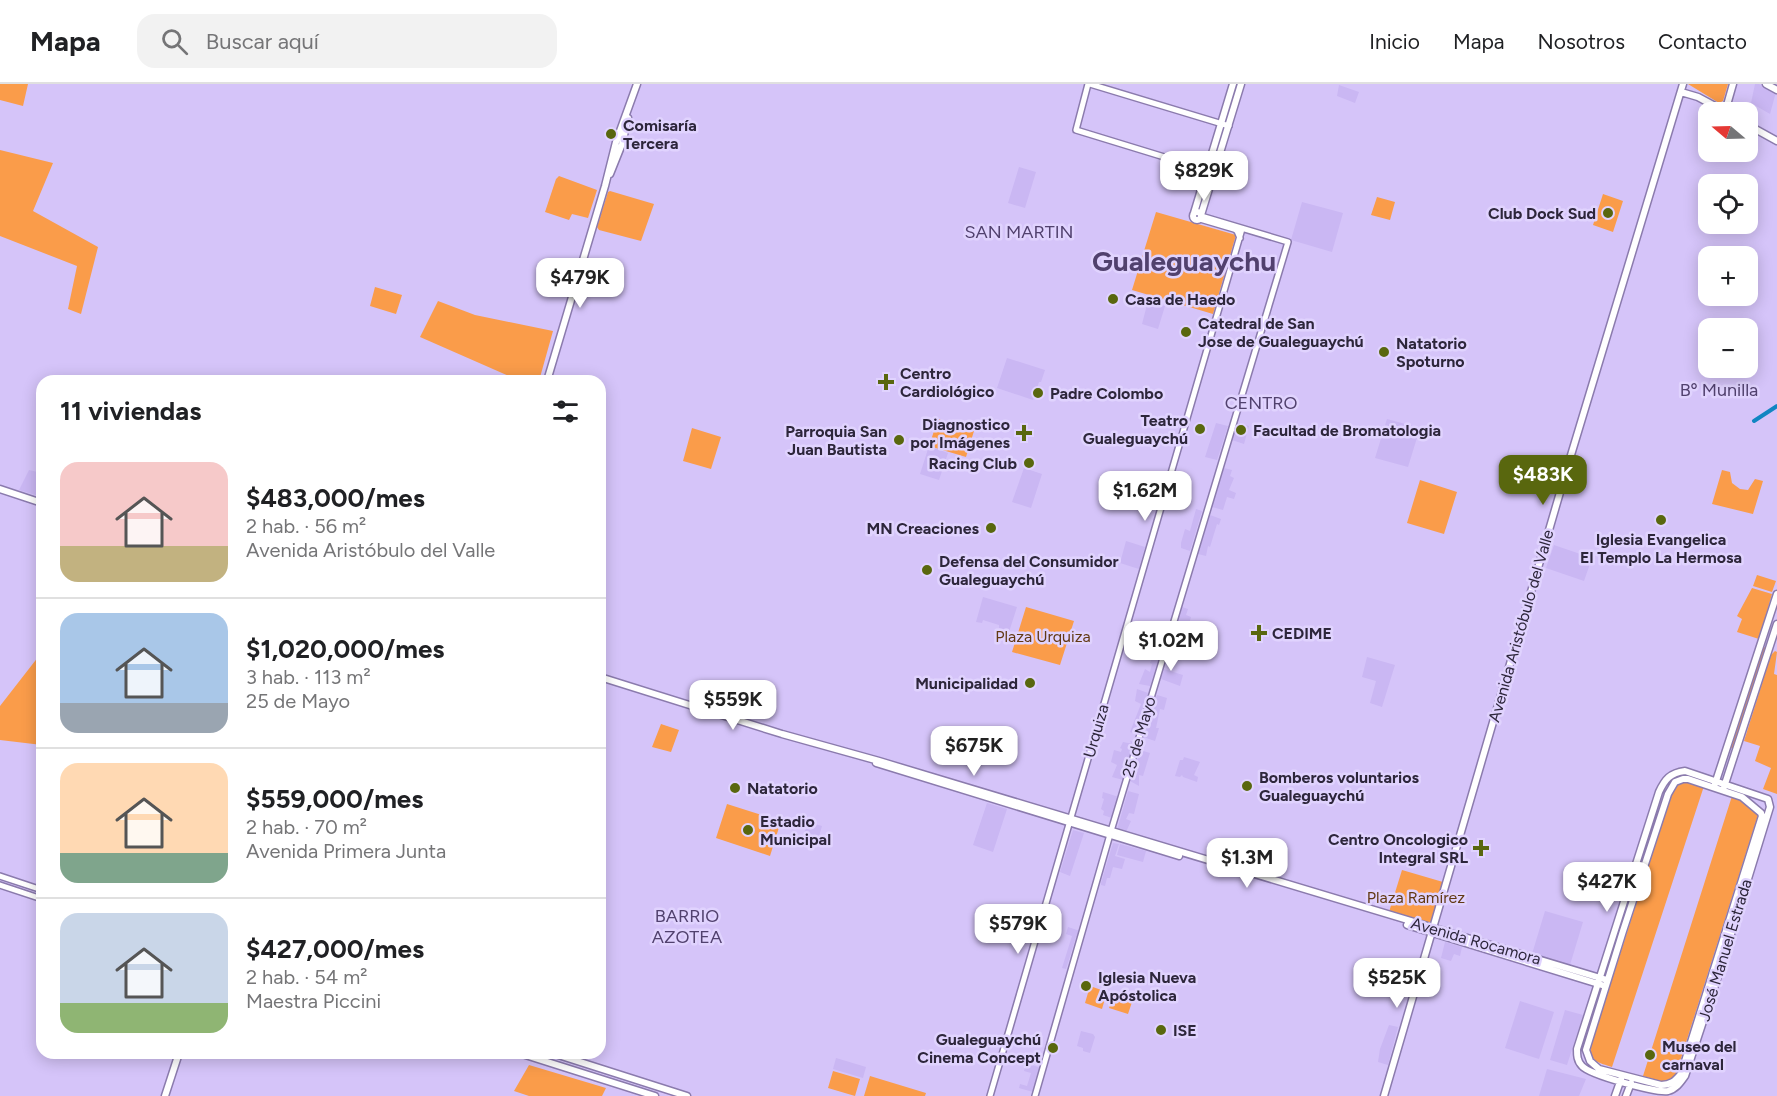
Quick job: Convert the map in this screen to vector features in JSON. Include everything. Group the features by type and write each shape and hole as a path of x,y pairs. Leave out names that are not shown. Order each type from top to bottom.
{"main road":[{"path":"549,375 620,130 638,84"},
{"path":"1199,216 1206,170 1233,84"},
{"path":"1199,216 1241,84"},
{"name":"Avenida Aristóbulo del Valle","path":"1384,1096 1568,465 1683,84"},
{"path":"1728,102 1733,84"},
{"path":"1766,84 1777,90"},
{"path":"1681,92 1707,102"},
{"path":"1758,131 1777,141"},
{"path":"0,489 36,501"},
{"path":"1715,784 1777,594"},
{"path":"1724,788 1777,624"},
{"name":"Avenida Rocamora","path":"606,679 874,761 878,765 1606,983"},
{"path":"1626,1096 1632,1081 1587,1070 1578,1060 1577,1048 1663,784 1672,774 1684,771 1715,784"},
{"path":"1621,1078 1594,1066 1586,1050 1606,983 1671,787 1683,778 1715,784"},
{"name":"José Manuel Estrada","path":"1632,1081 1661,1086 1676,1081 1681,1074 1762,816 1746,800 1715,784"},
{"name":"José Manuel Estrada","path":"1632,1081 1664,1092 1679,1085 1685,1076 1720,969 1770,807 1766,798 1724,788"},
{"path":"165,1096 177,1059"},
{"path":"538,1059 655,1096"},
{"path":"571,1059 687,1096"},
{"path":"1615,1096 1621,1078"}],"street":[{"path":"1214,173 1076,130 1089,84 1228,126"},
{"path":"1199,216 1242,229"},
{"path":"1199,216 1234,229 1240,238"},
{"name":"Urquiza","path":"990,1096 1242,229"},
{"name":"25 de Mayo","path":"1035,1096 1110,833 1288,242 1242,229"},
{"path":"0,876 36,888"},
{"path":"0,885 36,897"}],"shaded area":[{"path":"1755,84 1776,92 1770,114 1758,107 1758,102 1751,102"},
{"path":"1339,85 1359,92 1355,103 1337,96"},
{"path":"1019,167 1036,172 1025,208 1008,203"},
{"path":"1302,202 1343,213 1332,252 1291,240"},
{"path":"1148,301 1165,306 1158,329 1142,324"},
{"path":"1007,358 1045,370 1033,400 997,388"},
{"path":"1387,419 1420,428 1408,467 1375,458"},
{"path":"1216,423 1228,426 1217,460 1205,457"},
{"name":"Facultad de Bromatologia","path":"1239,423 1249,426 1244,444 1232,440"},
{"path":"929,446 948,453 939,480 920,474"},
{"path":"1549,467 1561,470 1556,489 1544,486"},
{"name":"Racing Club","path":"1024,468 1042,474 1031,508 1012,502"},
{"path":"1224,468 1232,470 1230,476 1234,478 1229,490 1236,493 1234,499 1227,497 1223,510 1212,507"},
{"path":"29,470 36,472 36,495 19,490"},
{"path":"1196,509 1202,511 1190,551 1181,548 1181,543 1185,529 1190,531"},
{"path":"1210,515 1221,519 1219,525 1217,524 1210,547 1208,546 1206,556 1198,554"},
{"path":"1126,541 1145,547 1139,569 1120,563"},
{"path":"1554,545 1592,558 1584,581 1546,568"},
{"path":"983,597 1017,607 1009,632 999,628 999,625 983,620 982,623 976,622"},
{"path":"1182,607 1188,609 1186,615 1191,617 1185,638 1173,635"},
{"path":"1157,647 1162,648 1150,686 1139,684 1145,669 1150,672 1152,664 1150,663"},
{"path":"1367,657 1395,665 1382,707 1370,703 1376,681 1362,677"},
{"path":"1164,669 1183,675 1180,686 1161,679"},
{"path":"1137,689 1148,693 1136,734 1130,732 1141,704 1135,701"},
{"path":"1157,695 1167,698 1164,710 1160,709 1156,728 1159,728 1155,741 1143,737"},
{"path":"1123,742 1134,742 1123,780 1112,777 1117,765 1111,762 1114,750 1121,752"},
{"path":"1140,750 1150,753 1143,776 1139,775 1139,786 1130,781"},
{"path":"1184,757 1200,762 1194,775 1198,777 1197,782 1182,775 1175,776 1180,760"},
{"path":"1128,791 1139,794 1134,814 1129,813 1126,819 1131,821 1126,832 1117,830"},
{"path":"1103,792 1119,797 1112,818 1103,815 1104,811 1101,809 1104,799 1102,798"},
{"path":"987,803 1007,809 993,852 973,845"},
{"path":"808,822 822,826 816,847 801,842"},
{"path":"1073,830 1084,833 1070,876 1060,872"},
{"path":"1113,843 1119,844 1115,856 1125,859 1122,869 1113,867 1105,886 1101,883"},
{"path":"1120,844 1146,851 1143,862 1117,855"},
{"path":"1545,911 1583,922 1570,965 1532,954"},
{"path":"1068,927 1080,931 1066,969 1062,968 1072,936 1066,934"},
{"path":"1445,942 1462,947 1460,956 1454,954 1451,961 1441,958"},
{"path":"1520,1001 1554,1012 1539,1059 1505,1048"},
{"path":"1565,1010 1583,1015 1567,1065 1550,1060"},
{"path":"1389,1025 1398,1027 1388,1065 1378,1062"},
{"path":"1081,1031 1093,1034 1095,1037 1090,1053 1077,1046"},
{"path":"836,1058 866,1067 863,1078 833,1069"},
{"path":"1026,1063 1041,1068 1033,1092 1019,1088 1020,1084 1027,1086 1031,1073 1024,1071"},
{"path":"1547,1069 1586,1079 1579,1096 1539,1096"}],"green space":[{"path":"0,84 28,84 23,106 0,100"},
{"path":"1688,84 1728,84 1723,101 1717,102"},
{"path":"0,150 53,163 33,211 98,247 81,314 68,309 77,266 0,236"},
{"path":"559,176 597,190 588,218 572,214 569,220 545,212"},
{"path":"610,191 654,204 641,241 599,230 597,227"},
{"name":"Club Dock Sud","path":"1603,194 1623,201 1613,232 1593,225"},
{"path":"1377,197 1395,202 1390,220 1371,215"},
{"path":"1156,212 1236,235 1213,314 1132,290"},
{"path":"375,287 402,295 396,314 370,306"},
{"path":"438,301 475,315 553,331 541,375 506,375 420,337"},
{"path":"938,419 974,431 966,457 929,446"},
{"path":"692,428 721,437 711,469 683,461"},
{"path":"1722,470 1730,472 1732,483 1740,489 1748,490 1755,479 1763,481 1753,514 1712,504"},
{"path":"1420,480 1457,492 1444,534 1407,523"},
{"path":"1757,575 1776,581 1772,592 1753,586"},
{"path":"1752,588 1772,594 1759,639 1737,632 1742,619 1737,616"},
{"name":"Plaza Urquiza","path":"1026,607 1074,621 1060,665 1012,652"},
{"path":"1763,647 1768,648 1737,750 1731,748"},
{"path":"1777,652 1774,674 1777,675 1777,794 1763,789 1771,768 1755,761 1760,746 1744,741 1771,655"},
{"path":"36,660 36,744 0,740 0,706"},
{"path":"661,724 679,730 671,752 652,747"},
{"path":"1688,781 1704,786 1612,1067 1594,1060 1591,1053 1592,1042 1673,789"},
{"path":"1732,796 1739,798 1758,815 1677,1071 1674,1077 1663,1082 1643,1076"},
{"name":"Estadio Municipal","path":"727,804 781,821 770,856 716,838"},
{"name":"Plaza Ramírez","path":"1402,870 1443,882 1430,924 1389,912"},
{"path":"1090,986 1107,992 1102,1009 1085,1003"},
{"path":"1117,993 1135,999 1128,1014 1109,1008"},
{"path":"529,1065 606,1088 602,1096 529,1096 514,1091"},
{"path":"833,1071 860,1079 855,1096 828,1088"},
{"path":"870,1076 926,1093 925,1096 864,1096"}],"waterway":[{"path":"1754,421 1777,406"}],"place":[{"name":"Comisaría Tercera","path":"611,134"},
{"name":"Club Dock Sud","path":"1608,213"},
{"name":"Casa de Haedo","path":"1113,299"},
{"name":"Catedral de San Jose de Gualeguaychú","path":"1186,332"},
{"name":"Natatorio Spoturno","path":"1384,352"},
{"name":"Centro Cardiológico","path":"886,382"},
{"name":"Padre Colombo","path":"1038,393"},
{"name":"Teatro Gualeguaychú","path":"1200,429"},
{"name":"Facultad de Bromatologia","path":"1241,430"},
{"name":"Diagnostico por Imágenes","path":"1024,433"},
{"name":"Parroquia San Juan Bautista","path":"899,440"},
{"name":"Racing Club","path":"1029,463"},
{"name":"Iglesia Evangelica El Templo La Hermosa","path":"1661,520"},
{"name":"MN Creaciones","path":"991,528"},
{"name":"Defensa del Consumidor Gualeguaychú","path":"927,570"},
{"name":"CEDIME","path":"1259,633"},
{"name":"Municipalidad","path":"1030,683"},
{"name":"Bomberos voluntarios Gualeguaychú","path":"1247,786"},
{"name":"Natatorio","path":"735,788"},
{"name":"Estadio Municipal","path":"748,830"},
{"name":"Centro Oncologico Integral SRL","path":"1481,848"},
{"name":"Iglesia Nueva Apóstolica","path":"1086,986"},
{"name":"ISE","path":"1161,1030"},
{"name":"Gualeguaychú Cinema Concept","path":"1053,1048"},
{"name":"Museo del carnaval","path":"1650,1055"}],"district":[{"name":"SAN MARTIN","path":"1019,232"},
{"name":"Gualeguaychu","path":"1184,261"},
{"name":"Bº Munilla","path":"1719,390"},
{"name":"CENTRO","path":"1261,403"},
{"name":"BARRIO AZOTEA","path":"687,926"}]}
